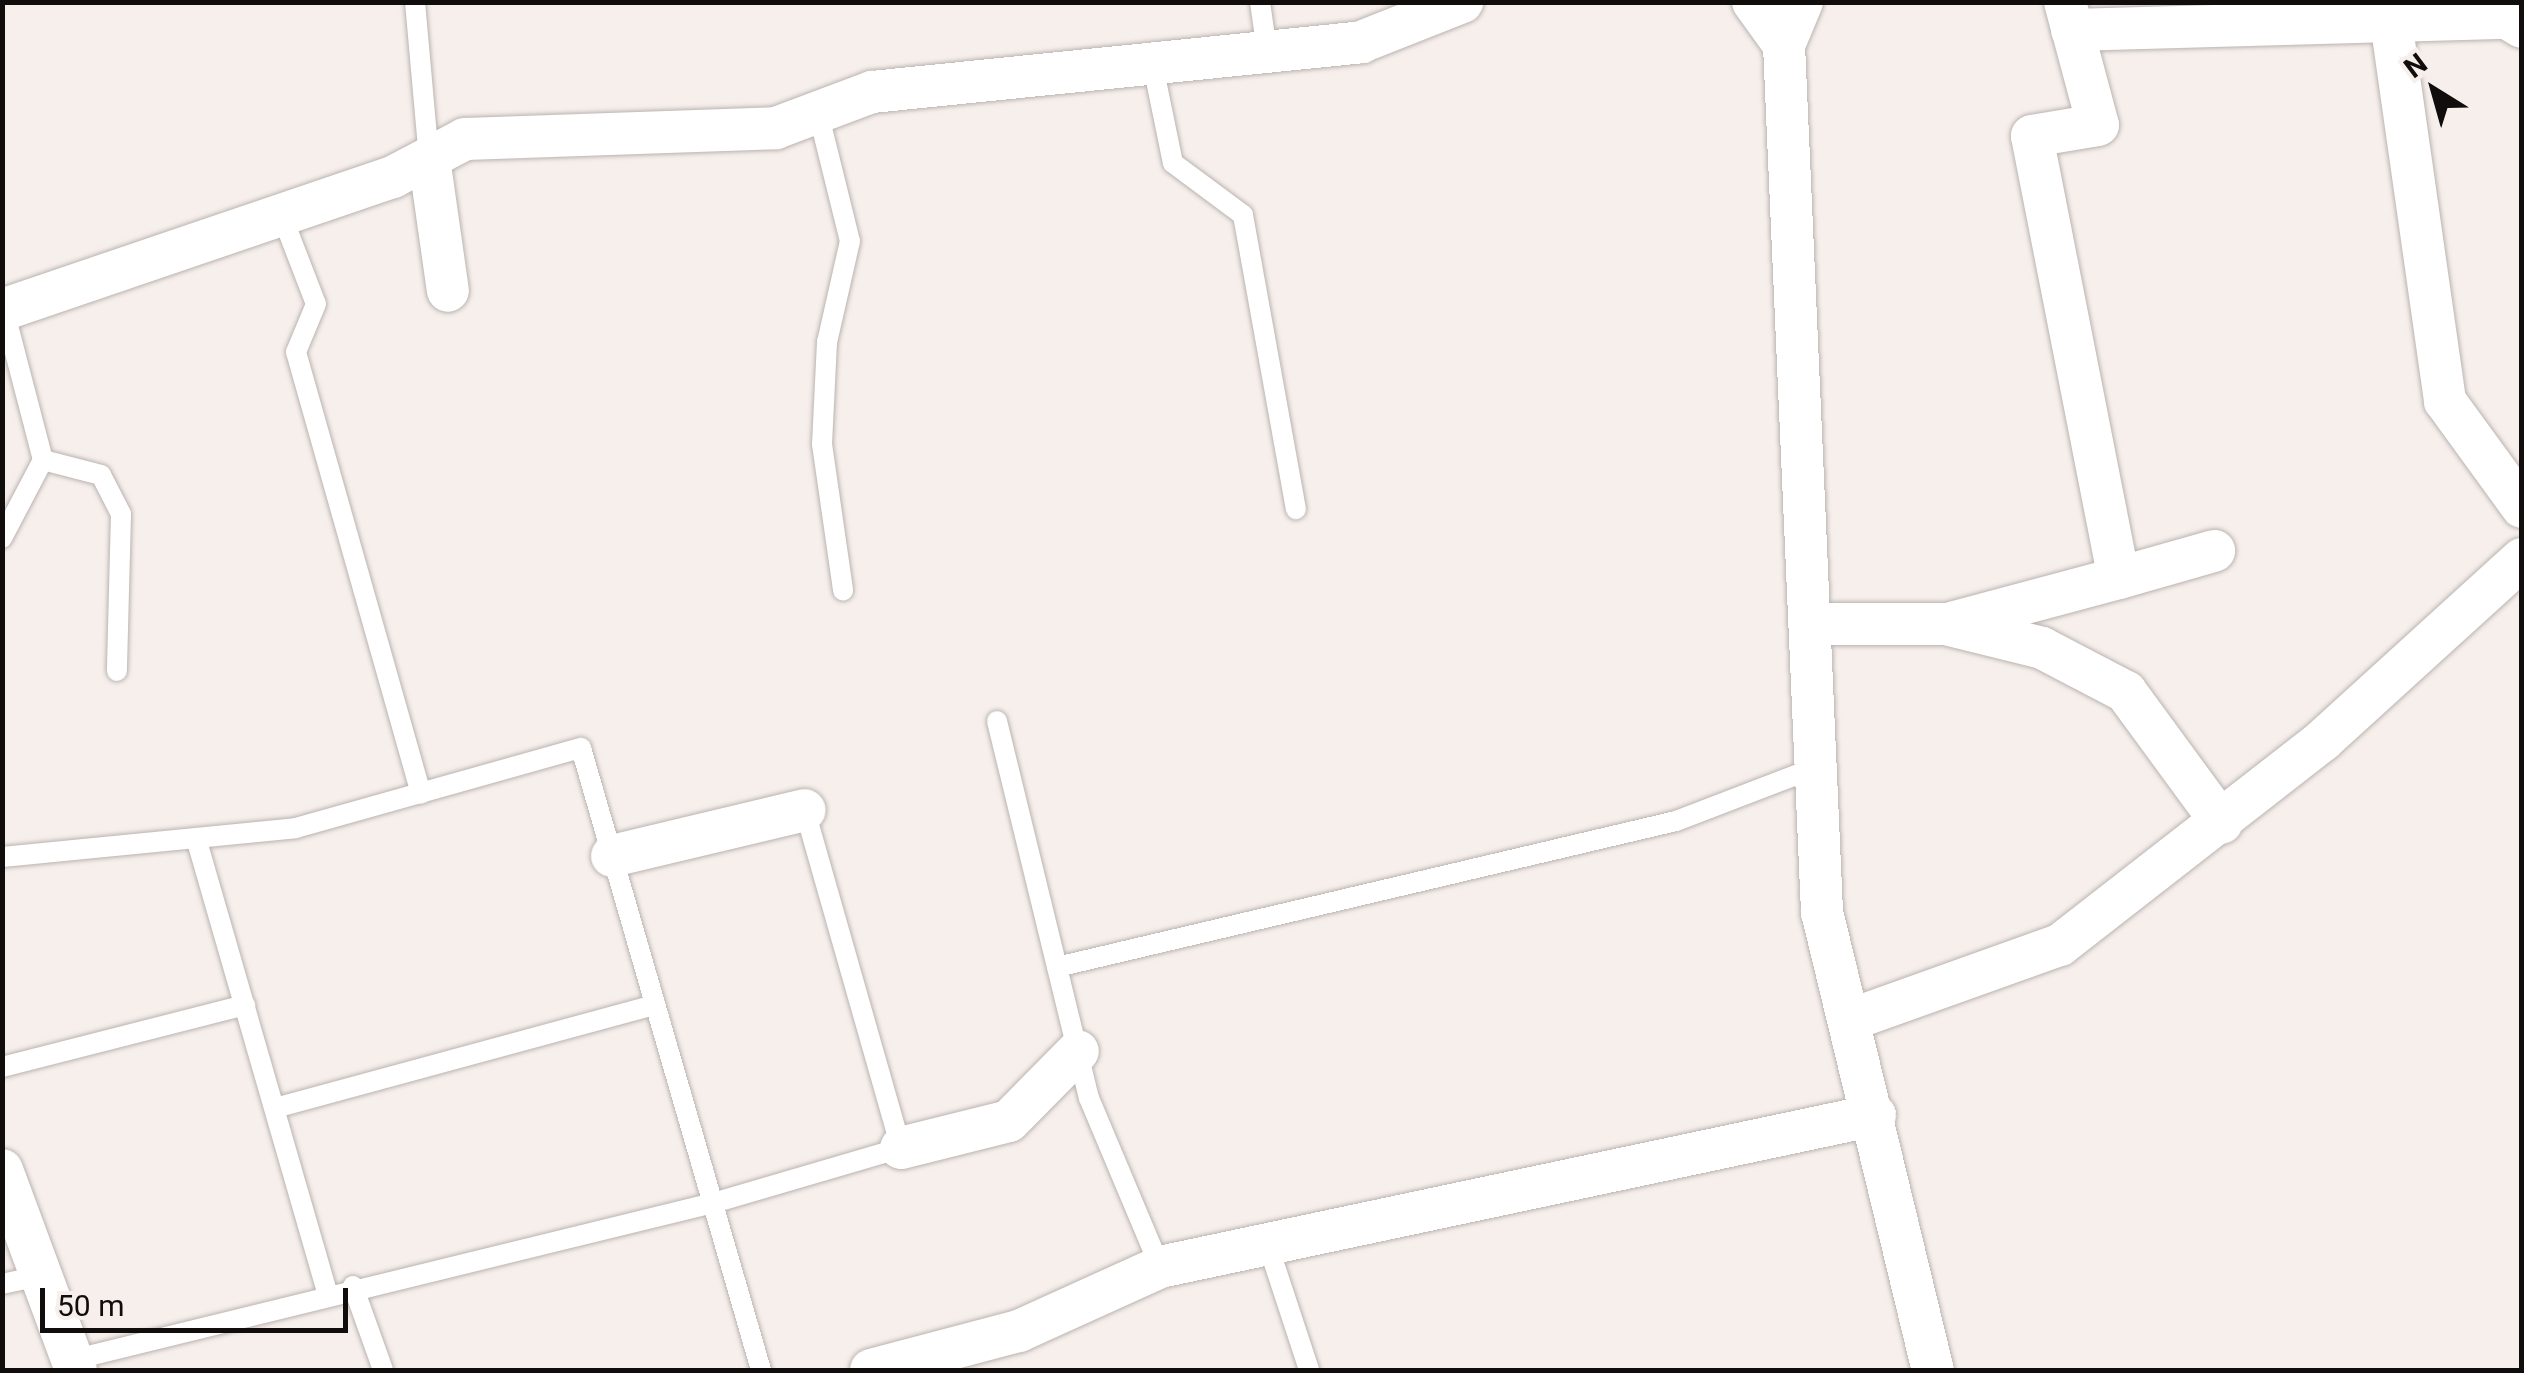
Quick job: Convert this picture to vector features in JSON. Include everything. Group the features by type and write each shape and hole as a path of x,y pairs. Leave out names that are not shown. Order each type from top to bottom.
{"street":[{"path":"3,310 282,216 430,158 465,140 776,128 872,92 1361,42 1462,2"},
{"path":"1753,2 1784,45"},
{"path":"1802,2 1784,45 1822,912 1874,1115 1932,1370"},
{"path":"2119,578 2032,136 2098,125 2069,16 2391,21 2507,18 2522,27"},
{"path":"2391,21 2446,402 2522,507"},
{"path":"430,158 448,291"},
{"path":"1946,624 2214,551"},
{"path":"1850,1020 2060,945 2222,823 2522,559"},
{"path":"1810,624 1946,624 2042,648 2126,692 2222,823"},
{"path":"612,856 804,810"},
{"path":"901,1148 1008,1121 1078,1051"},
{"path":"871,1370 1018,1331 1160,1266 1874,1115"},
{"path":"2,1170 22,1280 74,1365"}],"lane":[{"path":"414,2 430,158"},
{"path":"1260,2 1267,51"},
{"path":"1152,62 1173,164 1243,215 1296,509"},
{"path":"818,112 850,241 827,342 822,444 843,590"},
{"path":"282,216 316,304 296,352 421,794"},
{"path":"2,538 43,460 3,310"},
{"path":"43,460 101,475 121,514 117,670"},
{"path":"997,721 1078,1051 1160,1266"},
{"path":"2,857 296,828 581,748 761,1370"},
{"path":"1057,967 1676,820 1816,767"},
{"path":"74,1365 327,1292 713,1203 901,1148 804,810"},
{"path":"196,838 327,1292"},
{"path":"2,1067 244,1005"},
{"path":"274,1108 655,1005"},
{"path":"1267,1242 1308,1370"},
{"path":"354,1286 383,1370"}]}
